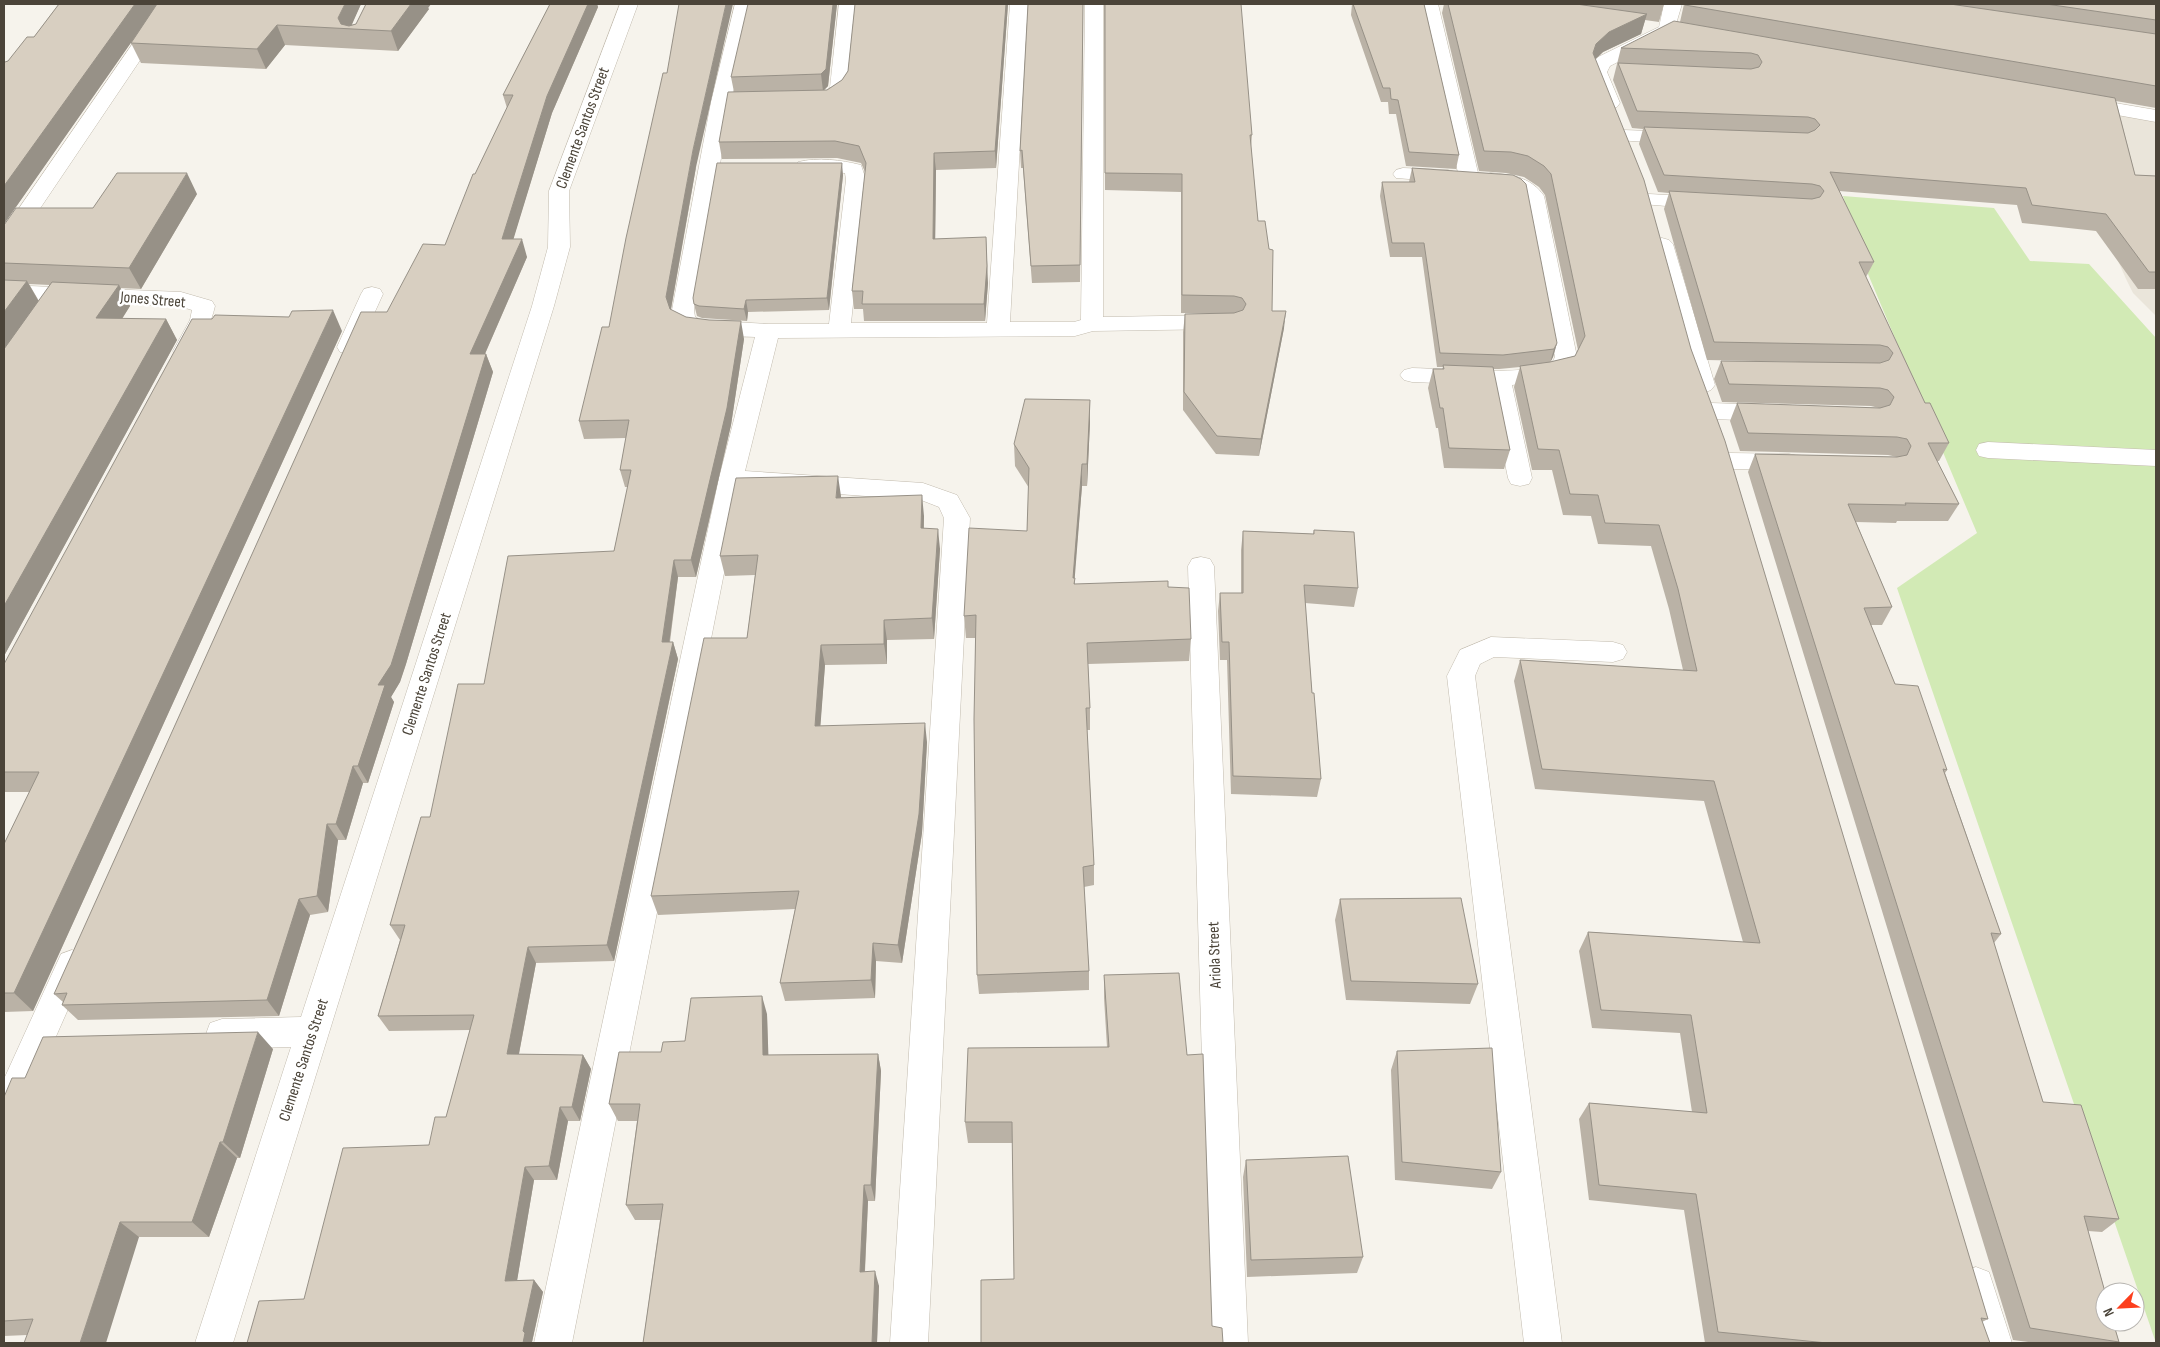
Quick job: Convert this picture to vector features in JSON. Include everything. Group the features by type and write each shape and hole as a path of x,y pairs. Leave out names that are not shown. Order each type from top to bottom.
{"street":[{"path":"4,245 169,4"},
{"name":"Clemente Santos Street","path":"214,1343 543,306 559,247 559,191 629,4"},
{"path":"744,4 730,102 718,167 683,310 684,321 697,327 768,331 1076,330 1092,324 1232,322"},
{"path":"794,100 829,99 839,88 848,4"},
{"path":"998,329 1018,4"},
{"path":"1092,324 1094,4"},
{"path":"1429,4 1469,177"},
{"path":"1667,30 1673,4"},
{"path":"1638,26 1687,34"},
{"path":"1667,30 1603,62 1599,67 1608,73 1623,136 1649,200 1707,370 1711,411 1739,489"},
{"path":"2058,99 2156,116"},
{"path":"1623,136 1702,139"},
{"path":"787,166 837,166 854,169 856,180 838,330"},
{"path":"1403,174 1514,181 1526,186 1534,196 1566,357 1560,370 1547,374 1499,377 1412,375"},
{"path":"1649,200 1727,204"},
{"name":"Jones Street","path":"4,292 181,300 204,306 201,320 173,372"},
{"path":"42,316 59,293"},
{"path":"340,366 372,294"},
{"path":"553,1343 731,478 768,331"},
{"path":"1499,377 1520,478"},
{"path":"1711,411 1791,413"},
{"path":"1988,450 2156,458"},
{"path":"1730,461 1809,463"},
{"path":"731,478 923,492 948,501 957,518 909,1343"},
{"name":"Ariola Street","path":"1200,566 1229,1343"},
{"path":"1544,1343 1461,676 1470,657 1491,647 1614,652"},
{"path":"4,1116 53,1038 83,938"},
{"path":"195,1035 313,1032"},
{"path":"1968,1258 1993,1343"}],"shaded area":[{"path":"2045,98 2156,118 2156,316 2133,293"}],"green space":[{"path":"1843,196 1994,208 2030,261 2089,264 2156,338 2156,1343 2145,1311 2145,1282 2135,1282 1897,588 1977,533 1860,255"}],"building":[{"path":"59,4 135,4 4,186 4,63 8,61 27,37 34,37"},
{"path":"157,4 345,4 338,18 341,24 349,26 356,24 366,4 411,4 391,31 277,25 257,49 131,43"},
{"path":"550,4 588,4 547,96 502,239 522,239 470,354 486,354 391,665 378,685 385,685 358,766 353,766 336,824 327,824 317,896 299,899 267,1000 62,1005 67,993 54,994 361,312 387,312 423,244 445,245 473,174 475,174 513,95 503,95"},
{"path":"679,4 726,4 693,150 666,297 670,309 686,317 741,321 727,408 691,560 674,560 662,642 673,642 607,945 528,947 507,1054 583,1055 572,1107 560,1107 549,1166 525,1167 505,1281 534,1280 523,1331 525,1333 523,1343 247,1343 259,1301 304,1299 343,1148 429,1145 435,1117 446,1117 474,1015 378,1016 405,925 390,925 421,817 430,817 458,684 484,684 508,556 614,551 631,470 620,470 629,420 579,421 602,327 609,327 626,238 663,73 667,73"},
{"path":"748,4 833,4 826,69 821,74 731,77"},
{"path":"855,4 1006,4 995,151 934,153 933,239 986,237 987,266 984,304 862,304 863,291 852,291 866,163 859,146 835,141 719,142 728,92 827,90 842,80 848,71"},
{"path":"1028,4 1083,4 1080,265 1031,266 1022,150 1020,151"},
{"path":"1105,4 1241,4 1258,221 1265,221 1269,249 1273,250 1272,311 1286,311 1261,439 1217,436 1184,392 1185,314 1234,313 1243,310 1246,304 1242,298 1234,296 1182,295 1182,174 1105,173"},
{"path":"1353,4 1424,4 1459,155 1409,152 1398,100 1391,99 1390,88 1383,88"},
{"path":"1448,4 1576,4 1647,14 1609,32 1596,44 1593,53 1644,180 1691,349 1725,441 1988,1319 1981,1318 1990,1343 1827,1343 1718,1332 1696,1194 1599,1185 1589,1103 1707,1113 1691,1015 1601,1010 1588,932 1760,943 1714,781 1542,769 1520,660 1697,671 1678,589 1659,525 1605,523 1598,495 1570,494 1559,450 1538,449 1520,366 1575,356 1585,336 1551,174 1544,166 1528,156 1511,152 1484,151"},
{"path":"1950,4 2156,34 2156,86 1685,5"},
{"path":"2046,4 2156,4 2156,20"},
{"path":"1674,21 2115,98 2135,175 2156,176 2156,272 2149,272 2106,214 2032,205 2026,188 1830,172 1874,262 1859,262 1925,403 1930,403 1949,443 1928,443 1959,504 1848,504 1892,607 1864,608 1895,684 1918,686 1947,770 1943,769 2001,934 1991,933 2043,1102 2081,1105 2119,1219 2084,1216 2102,1282 2095,1282 2095,1332 2116,1332 2119,1342 2030,1328 1755,454 1897,457 1907,455 1911,446 1907,439 1897,437 1748,433 1737,403 1880,408 1890,405 1894,397 1888,390 1880,388 1729,384 1721,361 1880,363 1889,360 1893,353 1888,347 1880,345 1714,342 1669,191 1812,199 1820,197 1824,191 1820,186 1812,184 1664,175 1644,127 1808,133 1820,125 1815,119 1808,117 1637,111 1618,63 1751,69 1759,67 1762,62 1758,55 1751,53 1621,48"},
{"path":"717,163 842,163 827,298 746,300 744,309 694,304 693,298"},
{"path":"1412,168 1513,175 1526,184 1557,343 1554,349 1503,355 1440,353 1424,243 1392,243 1382,182 1415,182"},
{"path":"117,173 187,173 129,268 4,263 4,225 16,208 93,208"},
{"path":"4,280 27,281 4,312"},
{"path":"52,282 119,285 96,318 166,319 4,606 4,349"},
{"path":"333,310 14,993 4,993 4,844 39,772 4,772 4,664 192,319 212,319 215,315 289,317 292,311"},
{"path":"1443,365 1493,367 1510,450 1449,448 1443,408 1440,408 1433,369 1444,369"},
{"path":"1025,399 1090,400 1087,464 1082,464 1074,584 1168,581 1168,587 1189,588 1191,639 1087,643 1090,708 1086,708 1094,865 1083,867 1089,971 977,975 974,719 976,615 964,616 969,528 1027,531 1029,468 1014,444"},
{"path":"838,476 836,498 922,495 921,528 938,529 932,618 884,620 884,644 821,645 815,726 925,723 919,814 898,945 873,943 871,980 780,983 799,891 651,896 704,638 747,638 758,555 720,556 736,478"},
{"path":"1314,530 1354,532 1358,588 1304,585 1321,779 1233,776 1229,642 1222,642 1220,593 1243,593 1243,531 1314,534"},
{"path":"1461,898 1478,984 1351,981 1340,899"},
{"path":"1179,973 1187,1055 1203,1054 1212,1326 1222,1328 1223,1343 981,1343 981,1280 1014,1279 1012,1122 965,1122 968,1048 1109,1047 1104,975"},
{"path":"762,996 763,1055 878,1054 871,1185 864,1185 860,1272 875,1271 872,1343 643,1343 663,1204 626,1205 640,1104 609,1104 619,1052 661,1052 663,1042 685,1041 691,998"},
{"path":"258,1032 223,1142 220,1142 192,1222 120,1222 80,1343 24,1343 33,1319 4,1321 4,1097 12,1078 25,1078 43,1037"},
{"path":"1492,1048 1501,1172 1402,1162 1397,1051"},
{"path":"1348,1156 1363,1257 1251,1260 1246,1160"}]}
